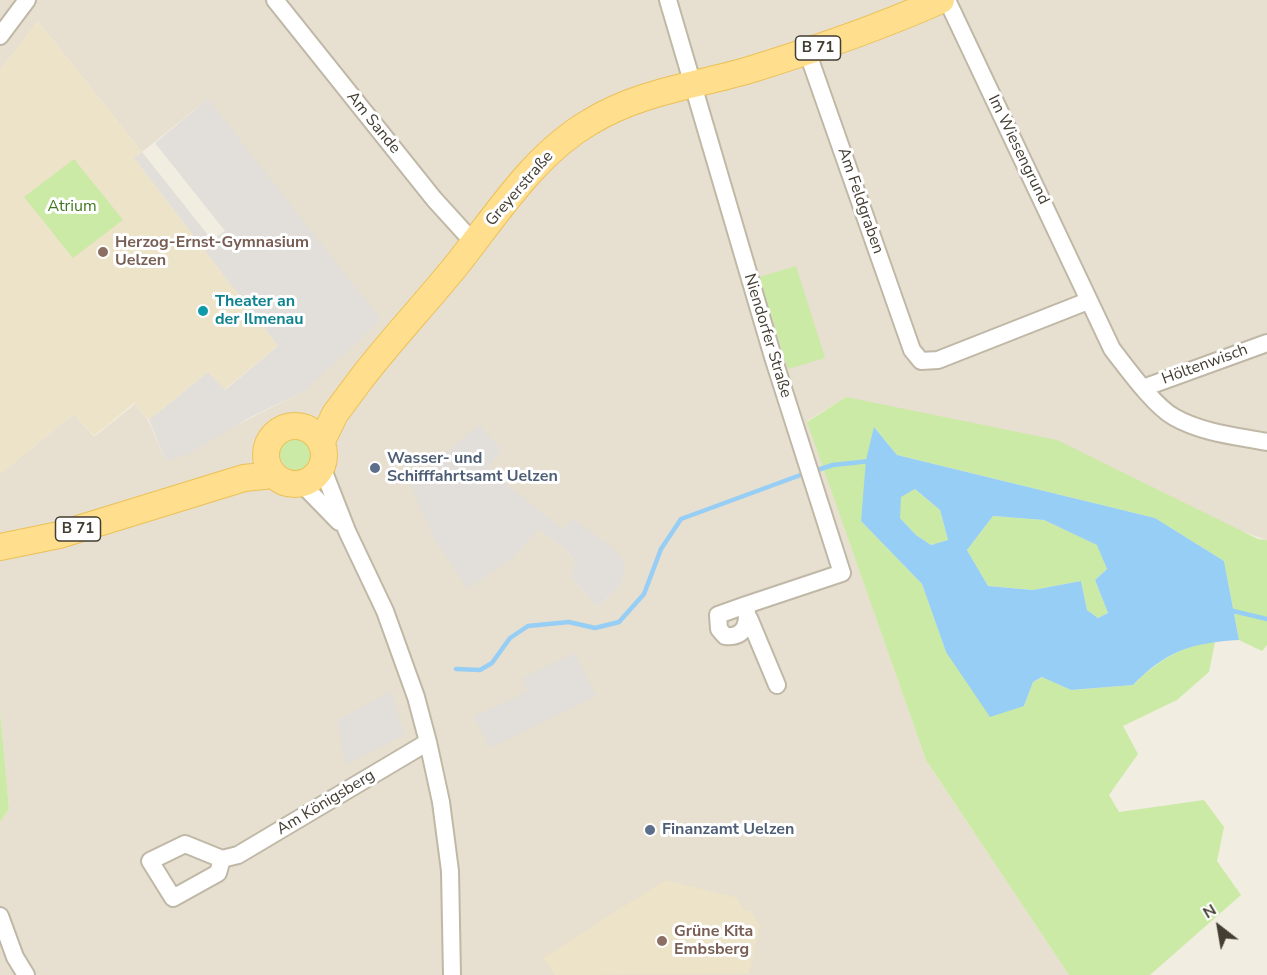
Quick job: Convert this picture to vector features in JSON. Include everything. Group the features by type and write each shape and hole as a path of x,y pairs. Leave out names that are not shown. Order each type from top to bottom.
{"main road":[{"name":"B 71","path":"693,84 877,28 940,0"},
{"name":"Greyerstraße","path":"322,455 335,414 385,348 537,165 588,123 618,106 651,93 693,84"},
{"name":"Greyerstraße","path":"300,426 385,348"},
{"path":"300,426 316,435 322,455 317,475 302,484 292,484 273,475 266,456 268,445 279,430 300,426"},
{"name":"B 71","path":"154,504 239,463 268,445"},
{"name":"B 71","path":"0,547 59,535 244,478 273,475"}],"street":[{"path":"0,36 27,0"},
{"name":"Am Sande","path":"275,0 434,199 474,243"},
{"name":"Niendorfer Straße","path":"668,0 806,461 842,573 747,612 777,685"},
{"name":"Im Wiesengrund","path":"947,0 1112,349 1143,388 1173,417 1209,431 1267,442"},
{"name":"Am Feldgraben","path":"807,51 912,350 921,361 938,360 1088,301"},
{"name":"Höltenwisch","path":"1143,388 1267,343"},
{"path":"322,455 347,531 386,611 416,698 428,742 441,802 450,871 452,975"},
{"path":"302,484 347,531"},
{"name":"Am Königsberg","path":"222,859 238,855 428,742"},
{"path":"0,916 15,957 26,975"}],"shaded area":[{"path":"0,0 1267,0 1267,540 846,397 807,421 926,760 1069,975 0,975 0,822 9,809 0,710 0,474 74,414 94,437 135,404 148,420 166,461 304,391 208,99 142,152 38,21 0,70","holes":["502,450 487,469 563,530 572,518 618,588 597,607 570,576 575,561 564,548 537,528 514,557 410,483"]},
{"name":"Herzog-Ernst-Gymnasium Uelzen","path":"38,21 142,152 135,159 278,346 224,390 208,372 149,420 134,403 94,436 74,414 0,474 0,70"},
{"path":"208,99 381,320 304,391 247,419 189,454 166,461 149,420 208,372 225,390 278,346 134,158 142,152 212,240 225,231 155,143"},
{"path":"479,425 502,450 487,469 563,529 572,518 613,548 623,559 624,574 618,588 597,607 570,576 575,561 564,548 538,529 514,557 468,589 434,539 410,483"},
{"path":"575,653 596,696 490,748 474,717 528,691 522,678"},
{"path":"391,691 404,735 345,765 338,720"},
{"name":"Grüne Kita Embsberg","path":"665,880 738,898 743,909 751,911 760,925 749,974 554,975 543,958"}],"green space":[{"name":"Atrium","path":"74,159 123,220 73,258 24,197"},
{"path":"796,266 825,358 788,369 759,277"},
{"path":"846,397 1057,440 1258,539 1267,540 1267,645 1262,651 1239,640 1224,561 1155,518 897,455 875,428 861,521 922,584 946,652 1024,706 1033,682 1043,677 1071,690 1133,685 1170,656 1192,646 1215,642 1209,672 1177,700 1123,726 1138,754 1109,795 1119,812 1204,800 1224,827 1217,861 1241,895 1150,975 1069,975 926,760 807,422"},
{"path":"296,438 307,443 312,454 307,465 296,470 285,465 280,454 285,443"},
{"path":"915,489 940,510 948,540 931,545 916,535 900,518 900,497"},
{"path":"993,516 1044,520 1098,545 1107,569 1095,580 1108,613 1098,618 1087,610 1081,581 1033,590 988,586 967,550"},
{"path":"0,710 9,809 0,822"}],"water":[{"path":"874,427 897,455 1155,518 1224,561 1239,640 1207,643 1181,650 1157,664 1133,685 1071,690 1042,677 1033,682 1024,706 990,717 946,652 922,584 861,521 866,460","holes":["915,489 940,510 948,540 931,545 916,535 900,518 901,497","993,516 1044,520 1097,545 1107,569 1095,580 1108,613 1098,618 1087,610 1081,581 1033,590 988,586 967,550"]}],"waterway":[{"path":"814,471 833,465 870,461"},
{"path":"456,669 480,670 492,663 510,638 528,626 569,622 595,628 619,622 644,594 661,549 681,519 806,473"},
{"path":"1229,610 1267,619"}],"place":[{"name":"Herzog-Ernst-Gymnasium Uelzen","path":"103,252"},
{"name":"Theater an der Ilmenau","path":"203,311"},
{"name":"Wasser- und Schifffahrtsamt Uelzen","path":"375,468"},
{"name":"Finanzamt Uelzen","path":"650,830"},
{"name":"Grüne Kita Embsberg","path":"662,941"}]}
